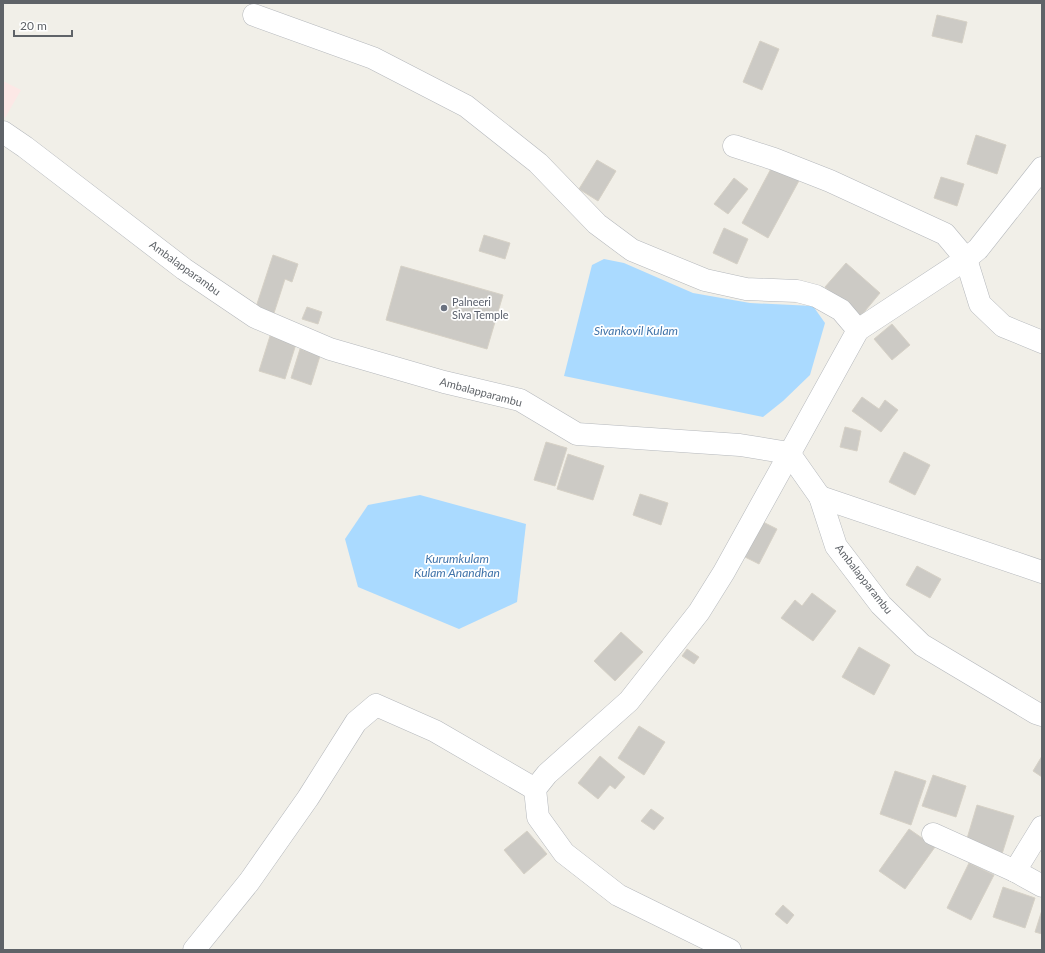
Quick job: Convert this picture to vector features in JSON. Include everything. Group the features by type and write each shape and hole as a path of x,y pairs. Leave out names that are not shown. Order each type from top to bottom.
{"street":[{"path":"254,16 373,58 466,106 538,163 597,224 632,250 705,280 746,289 797,291 816,296 841,310 858,330"},
{"name":"Ambalapparambu","path":"3,132 25,146 184,269 255,317 330,350 444,382 520,400 577,434 740,445 789,453 820,497 836,546 881,605 922,645 1036,713 1042,715"},
{"path":"734,146 774,159 830,181 945,234 966,259 980,304 1003,326 1042,342"},
{"path":"730,950 618,895 564,853 538,817 535,789 547,774 629,701 699,612 724,572 858,330 966,259 978,249 1042,168"},
{"path":"820,497 1042,572"},
{"path":"194,950 249,882 308,798 356,722 376,705 435,731 535,789"},
{"path":"1015,871 1042,827"},
{"path":"933,834 1015,871 1042,886"}],"shaded area":[{"path":"3,81 21,90 5,118 3,116"}],"water":[{"name":"Sivankovil Kulam","path":"604,259 624,263 693,293 750,303 813,306 825,323 810,375 783,401 763,417 564,376 592,265"},
{"name":"Kurumkulam Kulam Anandhan","path":"420,495 526,524 517,602 459,629 358,587 345,539 368,505"}],"building":[{"path":"937,15 967,22 962,43 932,36"},
{"path":"760,41 779,49 762,90 743,82"},
{"path":"976,135 1006,145 997,174 967,164"},
{"path":"597,160 616,171 598,201 579,189"},
{"path":"774,163 801,177 768,238 742,223"},
{"path":"941,177 964,184 957,206 934,198"},
{"path":"734,178 748,189 728,214 714,204"},
{"path":"724,228 748,239 737,264 713,253"},
{"path":"484,235 510,243 505,259 479,251"},
{"path":"273,255 298,264 292,282 285,279 274,313 256,307"},
{"path":"846,263 880,293 860,317 825,287"},
{"name":"Palneeri Siva Temple","path":"401,266 503,295 487,349 386,320"},
{"path":"307,307 322,312 318,324 302,319"},
{"path":"892,324 910,345 892,360 874,339"},
{"path":"270,336 296,344 285,379 259,371"},
{"path":"300,349 320,356 311,385 291,378"},
{"path":"862,397 879,409 885,400 898,410 881,432 852,411"},
{"path":"845,427 861,431 857,451 840,447"},
{"path":"546,442 567,448 555,486 534,480"},
{"path":"904,452 930,465 915,495 889,482"},
{"path":"568,454 604,466 593,500 557,489"},
{"path":"640,494 668,503 661,525 633,515"},
{"path":"757,519 777,529 759,564 739,554"},
{"path":"917,566 941,579 930,598 906,585"},
{"path":"812,593 836,611 813,641 781,618 795,600 802,606"},
{"path":"621,632 643,652 615,681 594,661"},
{"path":"859,647 890,665 874,695 842,677"},
{"path":"687,649 699,657 694,664 682,656"},
{"path":"639,726 665,742 644,775 618,758"},
{"path":"600,756 625,777 615,789 610,785 598,799 578,783"},
{"path":"1042,756 1042,777 1033,771"},
{"path":"895,771 926,781 911,825 880,814"},
{"path":"933,775 966,786 956,817 922,806"},
{"path":"977,805 1014,816 1002,854 966,842"},
{"path":"651,809 664,818 654,830 641,821"},
{"path":"909,829 935,847 905,889 879,871"},
{"path":"527,831 547,854 524,874 504,850"},
{"path":"969,863 994,875 971,920 947,908"},
{"path":"1003,887 1035,898 1025,928 993,917"},
{"path":"783,905 794,915 787,924 775,914"},
{"path":"1042,910 1042,934 1035,932"}],"place":[{"name":"Palneeri Siva Temple","path":"444,308"}]}
